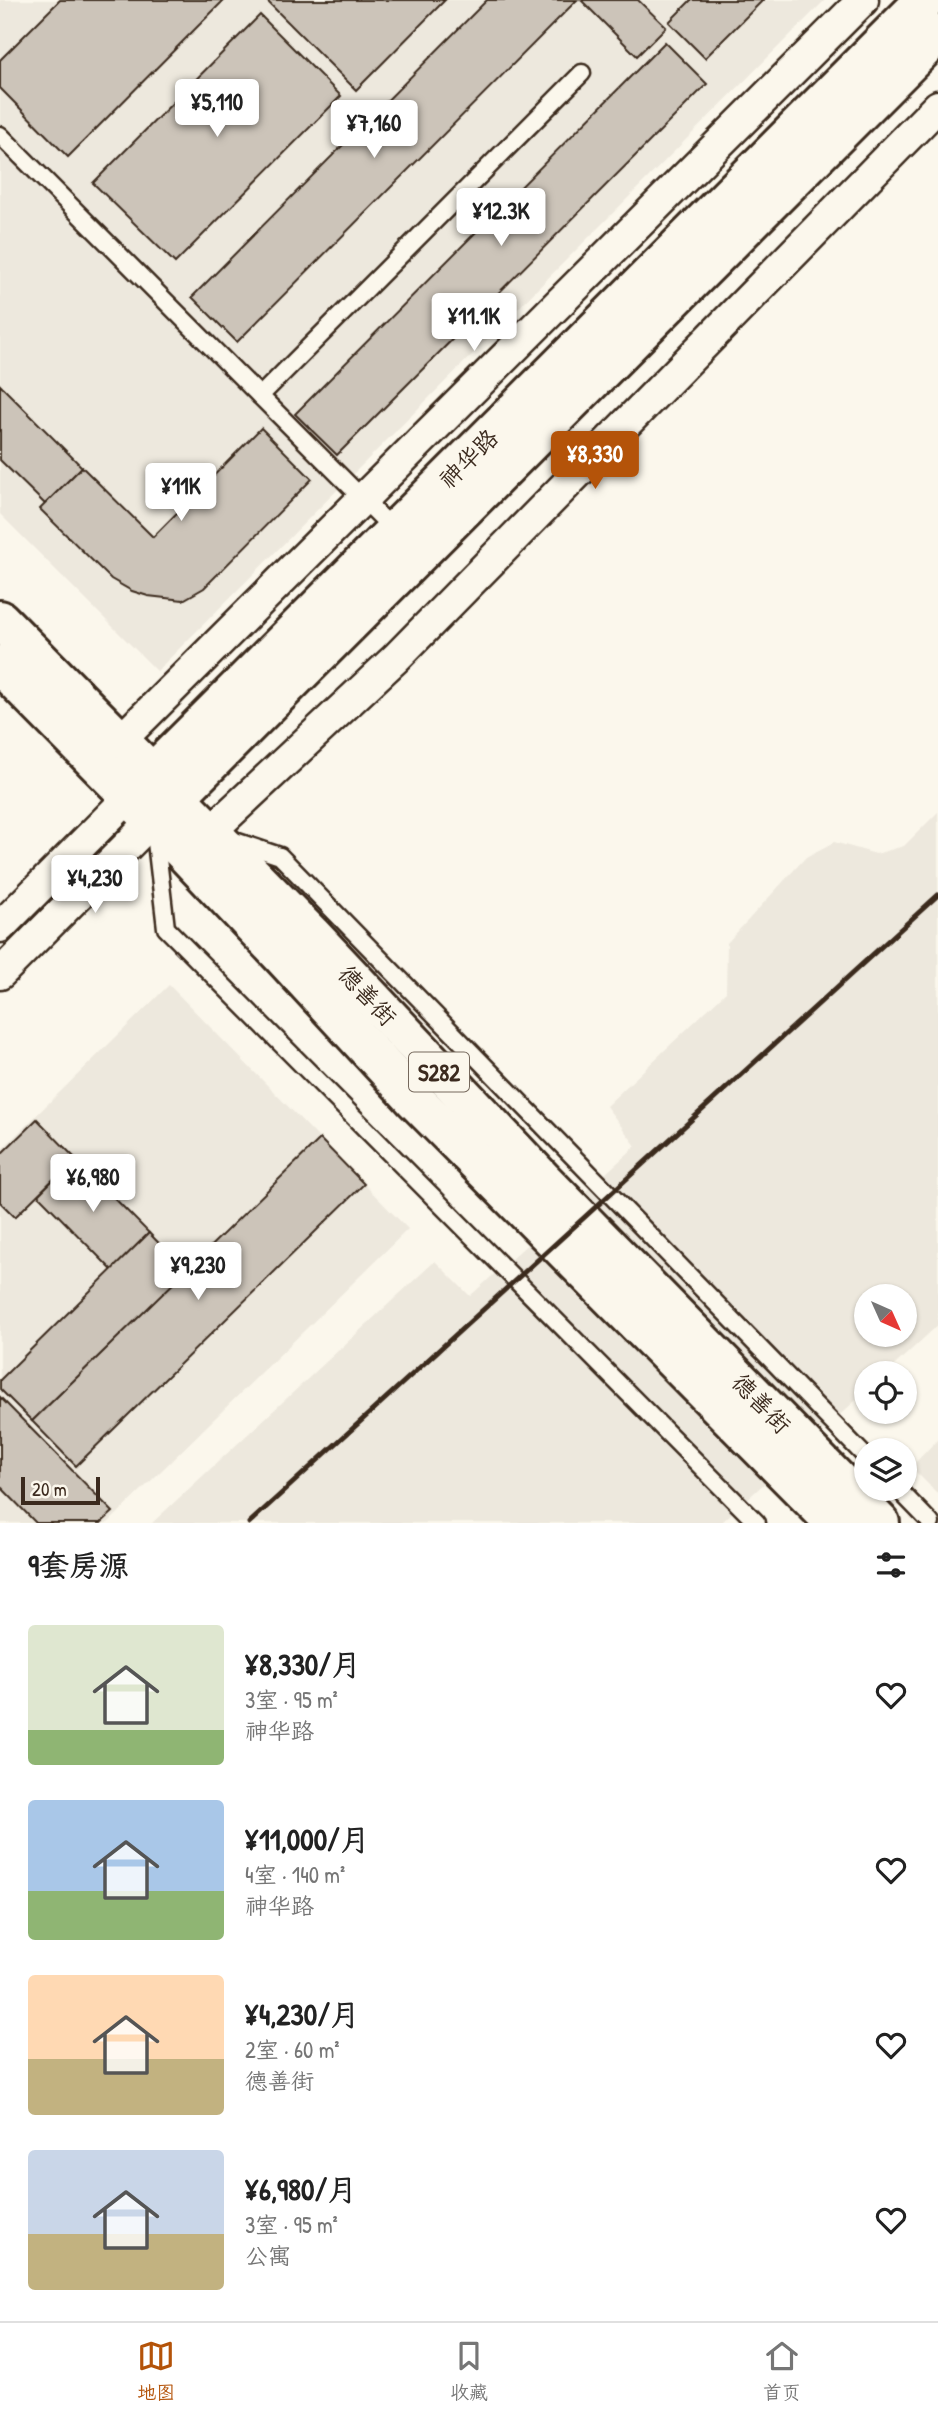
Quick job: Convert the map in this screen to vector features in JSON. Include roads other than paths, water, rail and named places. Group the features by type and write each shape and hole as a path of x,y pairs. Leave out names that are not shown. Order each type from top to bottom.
{"main road":[{"name":"神华路","path":"153,797 395,531 925,0"},
{"name":"神华路","path":"153,797 938,34"},
{"name":"德善街","path":"0,620 120,741 153,797 281,954 415,1100 835,1523"},
{"name":"德善街","path":"0,665 153,797 210,832 311,934 541,1179 880,1523"}],"street":[{"path":"120,741 863,0"},
{"path":"210,832 396,658 938,106"},
{"path":"0,927 153,797"},
{"path":"0,974 153,797"}],"lane":[{"path":"260,396 582,73"},
{"path":"0,135 395,531"},
{"path":"153,797 166,928 757,1523"},
{"path":"210,832 280,856 854,1445"},
{"path":"910,1501 931,1523"}],"railway":[{"path":"249,1523 938,895"}]}
